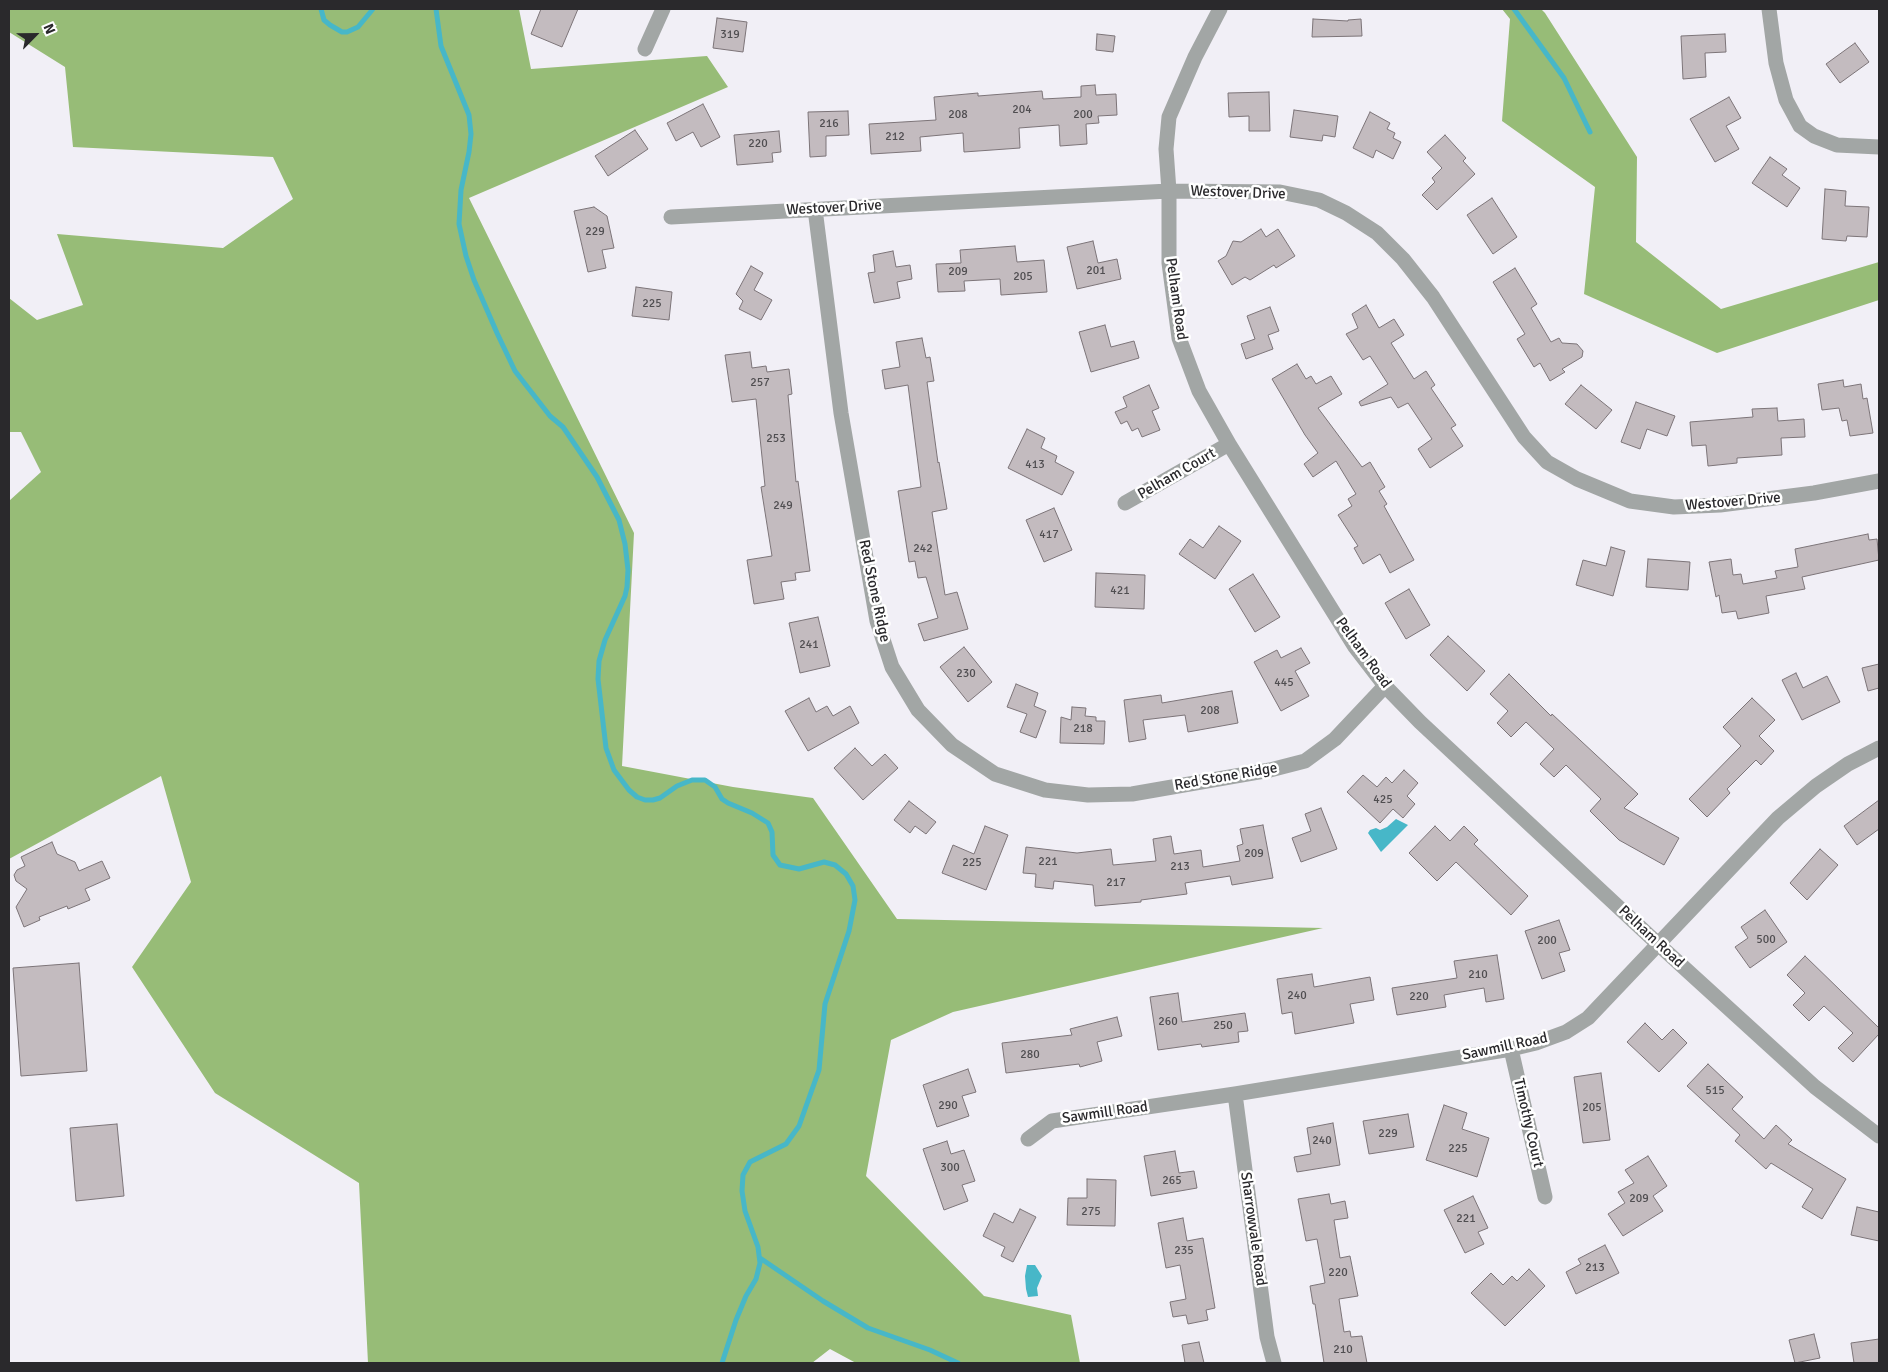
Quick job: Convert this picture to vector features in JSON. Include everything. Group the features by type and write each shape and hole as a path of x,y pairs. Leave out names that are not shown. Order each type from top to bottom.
{"street":[{"path":"645,49 662,9"},
{"name":"Pelham Road","path":"1220,9 1195,57 1169,117 1166,149 1169,191 1169,263 1179,338 1199,391 1229,444 1355,647 1385,686 1420,722 1658,944 1815,1087 1879,1136"},
{"path":"1769,9 1776,63 1786,100 1800,126 1814,136 1837,145 1879,147"},
{"name":"Westover Drive","path":"671,217 1169,191 1280,192 1318,200 1346,213 1377,233 1403,259 1433,298 1524,437 1547,462 1577,479 1630,501 1674,507 1720,505 1814,493 1879,481"},
{"name":"Red Stone Ridge","path":"815,209 841,413 877,621 892,667 918,710 952,745 995,774 1045,790 1088,795 1132,794 1270,770 1305,761 1335,739 1385,686"},
{"name":"Pelham Court","path":"1126,503 1229,444"},
{"name":"Sawmill Road","path":"1028,1139 1052,1121 1235,1094 1512,1049 1536,1044 1566,1032 1588,1018 1778,818 1816,786 1848,764 1879,748"},
{"name":"Timothy Court","path":"1512,1049 1545,1197"},
{"name":"Sharrowvale Road","path":"1235,1094 1267,1337 1274,1363"}],"green space":[{"path":"9,9 519,9 531,69 707,56 728,87 469,198 634,533 622,766 733,787 813,798 897,919 1323,928 953,1012 891,1040 866,1176 984,1296 1071,1315 1080,1363 856,1363 830,1349 812,1363 368,1363 359,1183 215,1093 132,967 191,882 161,776 9,859 9,501 41,472 21,432 9,432 9,298 37,320 83,305 57,234 223,248 293,199 273,157 73,147 65,67 9,32"},
{"path":"1502,9 1541,9 1545,13 1637,157 1636,242 1721,309 1879,262 1879,300 1717,353 1584,294 1595,187 1502,121 1510,19"}],"water":[{"path":"1396,819 1408,825 1381,852 1368,833 1376,828 1380,830 1387,827"},
{"path":"1027,1265 1035,1265 1042,1276 1037,1288 1038,1296 1028,1297 1025,1276"}],"building":[{"path":"541,9 578,9 562,47 531,34"},
{"path":"717,18 747,22 743,52 713,48"},
{"path":"1313,19 1348,21 1361,19 1362,36 1312,37"},
{"path":"1097,34 1115,36 1113,52 1096,50"},
{"path":"1725,34 1726,52 1705,53 1706,77 1683,79 1681,36"},
{"path":"1855,43 1869,62 1840,83 1826,64"},
{"path":"1095,85 1096,95 1116,94 1117,115 1098,116 1099,123 1086,124 1087,144 1060,146 1059,125 1019,128 1020,148 964,152 963,133 920,137 921,151 871,154 869,124 936,120 934,97 978,93 978,96 1042,91 1043,99 1081,97 1081,86"},
{"path":"1269,92 1270,131 1249,131 1249,116 1229,117 1228,93"},
{"path":"1729,97 1741,118 1726,126 1739,149 1715,162 1690,119"},
{"path":"703,104 720,137 701,147 693,132 676,141 667,123"},
{"path":"1294,110 1338,116 1335,137 1323,135 1322,141 1290,137"},
{"path":"848,111 849,135 826,136 826,156 810,157 808,112"},
{"path":"1370,112 1390,123 1387,129 1395,133 1393,138 1401,142 1393,159 1376,150 1373,158 1353,148"},
{"path":"635,130 648,149 608,176 595,156"},
{"path":"779,131 781,152 772,153 773,162 737,165 734,135"},
{"path":"1445,135 1466,158 1463,161 1475,174 1437,210 1422,195 1435,182 1432,178 1442,168 1427,152"},
{"path":"1770,157 1787,169 1782,175 1800,188 1787,207 1752,183"},
{"path":"1825,189 1846,191 1845,206 1869,207 1867,237 1847,236 1846,241 1822,239"},
{"path":"1492,198 1517,237 1493,254 1467,215"},
{"path":"594,207 607,216 614,248 602,250 606,268 588,272 574,211"},
{"path":"1261,229 1266,237 1278,229 1295,256 1276,268 1274,265 1250,280 1245,277 1232,285 1218,261 1226,256 1233,241 1241,242"},
{"path":"1093,241 1098,263 1117,259 1121,279 1077,289 1067,247"},
{"path":"1015,246 1017,262 1044,260 1047,292 1001,295 1000,279 964,281 965,291 938,292 936,264 961,263 960,250"},
{"path":"893,251 896,267 910,265 912,279 897,282 900,298 874,303 868,273 875,272 873,255"},
{"path":"751,266 763,273 754,290 772,300 761,320 739,309 743,301 736,294"},
{"path":"1515,268 1537,304 1531,308 1551,342 1559,338 1562,343 1577,344 1583,351 1582,357 1562,369 1565,372 1550,381 1540,363 1534,367 1517,339 1525,334 1493,282"},
{"path":"636,287 672,292 669,320 632,316"},
{"path":"1366,305 1379,328 1394,319 1404,335 1391,343 1414,379 1426,371 1435,385 1431,388 1456,425 1451,428 1463,446 1430,468 1418,449 1432,439 1408,403 1398,408 1391,397 1361,406 1359,402 1388,384 1370,356 1363,360 1346,334 1358,328 1352,314"},
{"path":"1270,307 1279,331 1268,335 1273,349 1246,359 1241,344 1255,339 1247,316"},
{"path":"1105,325 1111,347 1134,341 1139,358 1091,372 1079,332"},
{"path":"922,338 926,358 930,357 934,381 927,382 938,463 947,509 932,512 945,595 957,592 968,629 924,641 918,624 938,618 926,577 918,578 915,561 909,562 898,491 921,487 908,385 885,389 882,370 900,367 896,342"},
{"path":"750,352 752,368 766,366 767,372 789,369 792,394 788,395 796,482 798,481 810,571 795,573 796,580 781,582 784,599 754,604 747,560 772,556 761,487 765,486 756,399 732,402 725,355"},
{"path":"1297,364 1306,379 1311,376 1316,384 1331,376 1342,394 1318,408 1362,467 1370,462 1385,487 1379,491 1387,504 1384,506 1414,560 1390,573 1380,554 1363,564 1354,548 1358,546 1338,515 1352,506 1348,499 1356,494 1336,461 1313,477 1304,464 1318,453 1305,435 1272,379"},
{"path":"1843,380 1844,387 1861,384 1863,399 1867,398 1873,433 1850,436 1847,420 1842,421 1839,408 1822,410 1818,384"},
{"path":"1149,385 1159,408 1152,411 1160,430 1142,437 1138,428 1132,431 1127,421 1121,424 1115,412 1127,407 1123,397"},
{"path":"1581,385 1612,410 1596,429 1565,404"},
{"path":"1636,402 1675,416 1667,436 1647,429 1640,449 1621,442"},
{"path":"1777,408 1778,421 1804,419 1805,437 1781,438 1782,455 1737,458 1737,463 1708,466 1706,445 1692,446 1690,422 1753,417 1752,409"},
{"path":"1027,429 1045,438 1041,448 1057,456 1055,462 1074,472 1062,495 1008,468"},
{"path":"1054,508 1072,550 1044,562 1026,520"},
{"path":"1219,526 1241,541 1215,579 1179,554 1190,539 1203,548"},
{"path":"1868,534 1869,540 1877,539 1879,560 1802,577 1805,589 1766,596 1769,613 1738,619 1736,611 1722,613 1719,595 1716,597 1709,562 1731,559 1733,575 1741,574 1743,584 1777,578 1775,571 1798,567 1795,549"},
{"path":"1611,547 1625,551 1613,596 1576,585 1583,560 1606,566"},
{"path":"1648,559 1690,562 1688,590 1646,587"},
{"path":"1096,573 1145,575 1144,609 1095,607"},
{"path":"1253,574 1280,617 1255,632 1229,589"},
{"path":"1409,589 1430,625 1406,639 1385,603"},
{"path":"818,617 830,666 800,673 789,623"},
{"path":"1448,636 1485,671 1467,691 1430,655"},
{"path":"964,647 992,682 968,702 940,667"},
{"path":"1301,648 1310,663 1295,671 1309,696 1281,711 1254,662 1277,650 1281,658"},
{"path":"1879,664 1879,688 1868,691 1862,668"},
{"path":"1796,673 1803,688 1827,676 1840,702 1802,720 1782,680"},
{"path":"1509,674 1551,716 1552,714 1638,794 1624,808 1679,838 1664,865 1619,840 1590,811 1601,799 1566,765 1554,777 1540,764 1554,749 1526,722 1511,737 1497,723 1508,711 1490,694"},
{"path":"1016,684 1038,693 1034,706 1046,711 1036,738 1020,732 1027,714 1007,707"},
{"path":"1232,691 1238,723 1188,732 1185,715 1143,720 1146,739 1129,742 1124,700 1161,695 1162,703"},
{"path":"809,698 816,712 827,706 833,716 850,706 859,723 808,751 785,711"},
{"path":"1752,698 1775,720 1759,736 1774,751 1761,765 1756,760 1727,789 1730,793 1707,817 1689,799 1741,746 1723,727"},
{"path":"1072,707 1086,708 1085,716 1096,717 1096,721 1105,721 1104,744 1060,743 1061,717 1071,720"},
{"path":"855,748 872,766 885,754 898,768 863,800 834,768"},
{"path":"1404,770 1418,783 1407,796 1415,804 1403,818 1393,809 1380,823 1347,792 1363,775 1377,787 1386,777 1392,783"},
{"path":"1879,800 1879,829 1857,845 1844,826"},
{"path":"909,801 936,822 926,834 915,826 910,833 894,820"},
{"path":"1321,808 1337,849 1301,862 1292,838 1311,831 1305,814"},
{"path":"1263,825 1273,878 1232,885 1230,876 1185,883 1187,894 1141,900 1141,902 1095,906 1093,885 1054,881 1053,889 1035,887 1036,874 1023,873 1026,847 1077,853 1111,849 1113,865 1156,861 1153,839 1171,836 1174,854 1201,850 1203,867 1240,861 1237,846 1243,844 1240,829"},
{"path":"985,826 1008,835 986,890 942,873 953,845 974,854"},
{"path":"1435,826 1450,841 1464,826 1478,840 1474,844 1528,896 1511,915 1456,862 1437,881 1409,853"},
{"path":"52,842 57,854 75,862 79,871 102,861 110,878 85,889 90,900 68,909 67,906 39,917 40,920 24,927 16,907 27,889 16,881 14,875 17,870 25,866 21,857"},
{"path":"1820,849 1838,865 1807,900 1790,883"},
{"path":"1765,910 1787,942 1750,968 1735,947 1748,938 1741,927"},
{"path":"1559,920 1570,950 1559,953 1565,971 1542,979 1525,931"},
{"path":"1497,955 1504,999 1486,1002 1484,988 1444,995 1446,1007 1397,1015 1392,988 1457,978 1454,961"},
{"path":"1805,956 1879,1028 1879,1034 1853,1062 1838,1048 1853,1033 1824,1006 1809,1021 1793,1005 1805,993 1787,975"},
{"path":"79,963 87,1071 21,1076 13,968"},
{"path":"1312,974 1314,987 1370,977 1374,1000 1350,1004 1354,1023 1295,1034 1292,1012 1282,1014 1277,979"},
{"path":"1178,993 1182,1022 1245,1013 1248,1031 1238,1032 1239,1042 1202,1047 1201,1044 1158,1050 1150,997"},
{"path":"1117,1017 1122,1036 1097,1042 1102,1061 1080,1067 1079,1064 1006,1073 1002,1043 1072,1035 1070,1029"},
{"path":"1645,1023 1662,1040 1673,1029 1687,1043 1659,1072 1627,1042"},
{"path":"1708,1064 1743,1097 1732,1109 1764,1139 1776,1125 1792,1140 1788,1144 1846,1179 1822,1219 1802,1207 1813,1189 1771,1163 1766,1169 1735,1141 1740,1135 1687,1086"},
{"path":"968,1069 976,1092 962,1096 969,1116 937,1127 923,1085"},
{"path":"1601,1073 1610,1140 1583,1143 1574,1077"},
{"path":"1444,1105 1467,1113 1462,1129 1489,1138 1477,1177 1426,1160"},
{"path":"1408,1114 1414,1147 1369,1154 1363,1121"},
{"path":"1333,1123 1340,1165 1297,1172 1294,1157 1311,1154 1307,1128"},
{"path":"117,1124 124,1196 76,1201 70,1128"},
{"path":"947,1141 951,1154 964,1150 975,1181 962,1185 968,1201 944,1210 923,1149"},
{"path":"1175,1151 1179,1173 1194,1171 1197,1188 1151,1196 1144,1156"},
{"path":"1648,1156 1667,1186 1653,1196 1663,1211 1623,1236 1608,1214 1625,1203 1618,1192 1634,1183 1625,1170"},
{"path":"1087,1179 1116,1180 1115,1226 1067,1225 1068,1198 1087,1198"},
{"path":"1329,1194 1331,1204 1345,1201 1348,1218 1334,1220 1340,1258 1350,1256 1358,1296 1339,1299 1344,1332 1350,1331 1351,1337 1362,1336 1367,1363 1324,1363 1315,1304 1313,1304 1310,1286 1325,1283 1317,1239 1306,1241 1298,1199"},
{"path":"1473,1196 1488,1228 1478,1232 1484,1244 1465,1253 1444,1210"},
{"path":"1857,1207 1879,1212 1879,1241 1851,1235"},
{"path":"1020,1209 1036,1217 1013,1262 1001,1256 1005,1247 983,1236 994,1213 1013,1223"},
{"path":"1183,1218 1187,1241 1203,1238 1215,1308 1206,1310 1208,1320 1188,1324 1186,1315 1173,1317 1170,1302 1186,1299 1180,1265 1166,1268 1158,1223"},
{"path":"1605,1245 1619,1273 1576,1294 1566,1272 1581,1264 1578,1259"},
{"path":"1529,1269 1545,1286 1505,1326 1471,1293 1491,1273 1503,1285 1512,1276 1517,1281"},
{"path":"1814,1334 1820,1358 1795,1363 1789,1340"},
{"path":"1879,1339 1879,1363 1854,1363 1851,1343"},
{"path":"1199,1342 1204,1363 1185,1363 1182,1345"}],"waterway":[{"path":"321,9 324,20 342,32 358,27 373,9"},
{"path":"436,9 441,46 469,115 471,134 461,190 459,224 466,256 474,280 515,371 550,416 563,427 597,477 619,520 625,544 628,570 627,587 625,596 605,640 599,661 598,679 606,748 614,770 629,790 637,797 645,800 660,798 677,786 692,780 705,780 715,787 722,799 768,823 772,832 773,855 780,865 799,869 824,862 835,865 846,874 853,886 855,900 849,931 825,1004 819,1070 799,1126 786,1144 750,1162 743,1175 742,1191 745,1211 758,1247 760,1263 756,1279 746,1296 736,1320 722,1363"},
{"path":"1514,9 1564,78 1590,132"},
{"path":"760,1258 823,1301 868,1328 930,1350 958,1363"}]}
